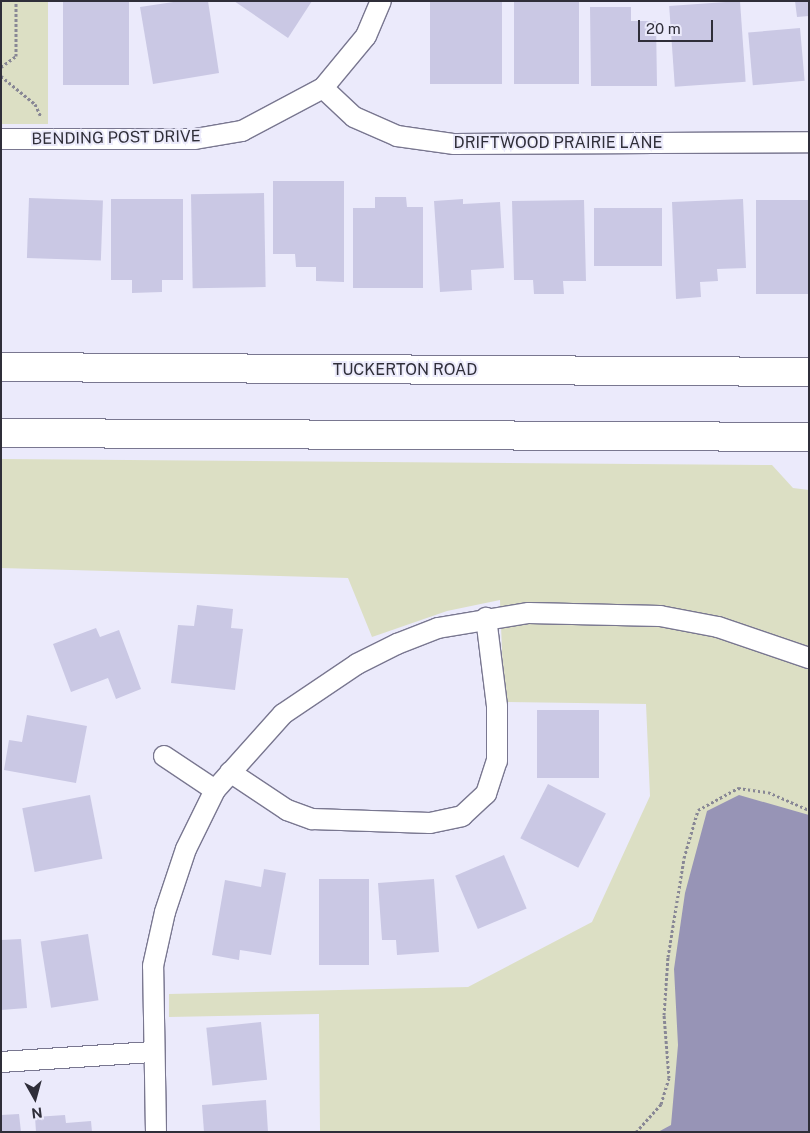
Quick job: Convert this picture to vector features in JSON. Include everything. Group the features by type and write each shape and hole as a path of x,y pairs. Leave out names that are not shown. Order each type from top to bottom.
{"main road":[{"name":"TUCKERTON ROAD","path":"1,367 809,372"},
{"path":"1,433 809,438"}],"street":[{"name":"BENDING POST DRIVE","path":"1,140 195,140 242,131 323,88 366,36 381,1"},
{"name":"DRIFTWOOD PRAIRIE LANE","path":"323,88 354,117 398,136 454,144 809,142"},
{"path":"156,1132 153,1052 153,966 165,912 186,849 215,790 283,714 357,664 438,628 486,618 529,613 660,616 718,627 809,658"},
{"path":"230,772 287,810 336,823 448,822 476,806 493,780 499,739 486,618"},
{"path":"164,756 215,790"},
{"path":"1,1062 153,1052"}],"path":[{"path":"1,67 16,56 16,1"},
{"path":"1,76 41,113 42,140"},
{"path":"636,1132 660,1104 669,1078 664,1016 668,957 684,858 698,810 738,788 768,792 809,810"}],"green space":[{"path":"1,1 48,1 48,124 1,124"},
{"path":"1,459 772,465 793,488 809,490 809,1132 320,1132 319,1014 169,1017 169,994 468,987 592,922 650,796 646,704 504,702 500,600 447,611 372,637 348,578 1,568"}],"shaded area":[{"path":"739,795 809,815 809,1132 658,1132 671,1125 678,1045 674,969 685,893 707,811"}],"building":[{"path":"63,1 129,1 129,85 63,85"},
{"path":"180,1 208,1 219,73 153,84 140,7"},
{"path":"234,1 312,1 288,38"},
{"path":"430,1 502,1 502,84 430,84"},
{"path":"514,1 579,1 579,84 514,84"},
{"path":"740,1 746,82 675,87 669,6"},
{"path":"795,1 809,1 809,16 797,17"},
{"path":"590,7 631,7 631,21 656,21 657,86 591,86"},
{"path":"800,28 805,81 753,85 748,33"},
{"path":"273,181 344,181 344,282 316,281 316,267 296,267 295,254 273,254"},
{"path":"264,193 266,287 193,288 191,194"},
{"path":"375,197 406,197 407,207 423,207 423,288 353,288 353,208 375,208"},
{"path":"29,198 103,201 101,261 27,258"},
{"path":"111,199 183,199 183,280 162,280 162,292 132,293 132,280 111,280"},
{"path":"463,199 463,204 500,202 504,268 471,270 472,290 440,292 434,201"},
{"path":"743,199 746,268 717,269 718,281 700,282 701,297 676,299 672,202"},
{"path":"584,200 586,281 563,281 564,294 534,294 533,280 514,280 512,201"},
{"path":"756,200 809,200 809,294 756,294"},
{"path":"594,208 662,208 662,266 594,266"},
{"path":"197,605 233,609 231,628 243,629 235,690 171,683 178,625 194,626"},
{"path":"96,628 100,637 119,630 141,689 116,699 108,678 71,692 53,644"},
{"path":"537,710 599,710 599,778 537,778"},
{"path":"27,715 87,726 76,783 4,770 9,740 22,742"},
{"path":"548,784 606,814 578,868 520,838"},
{"path":"90,795 102,859 35,872 22,808"},
{"path":"504,855 527,908 478,929 455,876"},
{"path":"264,869 286,873 271,955 240,950 239,960 212,955 225,880 261,887"},
{"path":"319,879 369,879 369,965 319,965"},
{"path":"434,879 439,952 397,955 396,940 382,940 378,883"},
{"path":"88,934 98,1000 51,1008 41,942"},
{"path":"21,939 27,1008 1,1010 1,940"},
{"path":"261,1022 267,1080 212,1085 206,1028"},
{"path":"266,1100 268,1132 204,1132 202,1105"},
{"path":"19,1114 21,1132 1,1132 1,1115"},
{"path":"65,1115 66,1123 91,1121 92,1132 36,1132 35,1117"}]}
